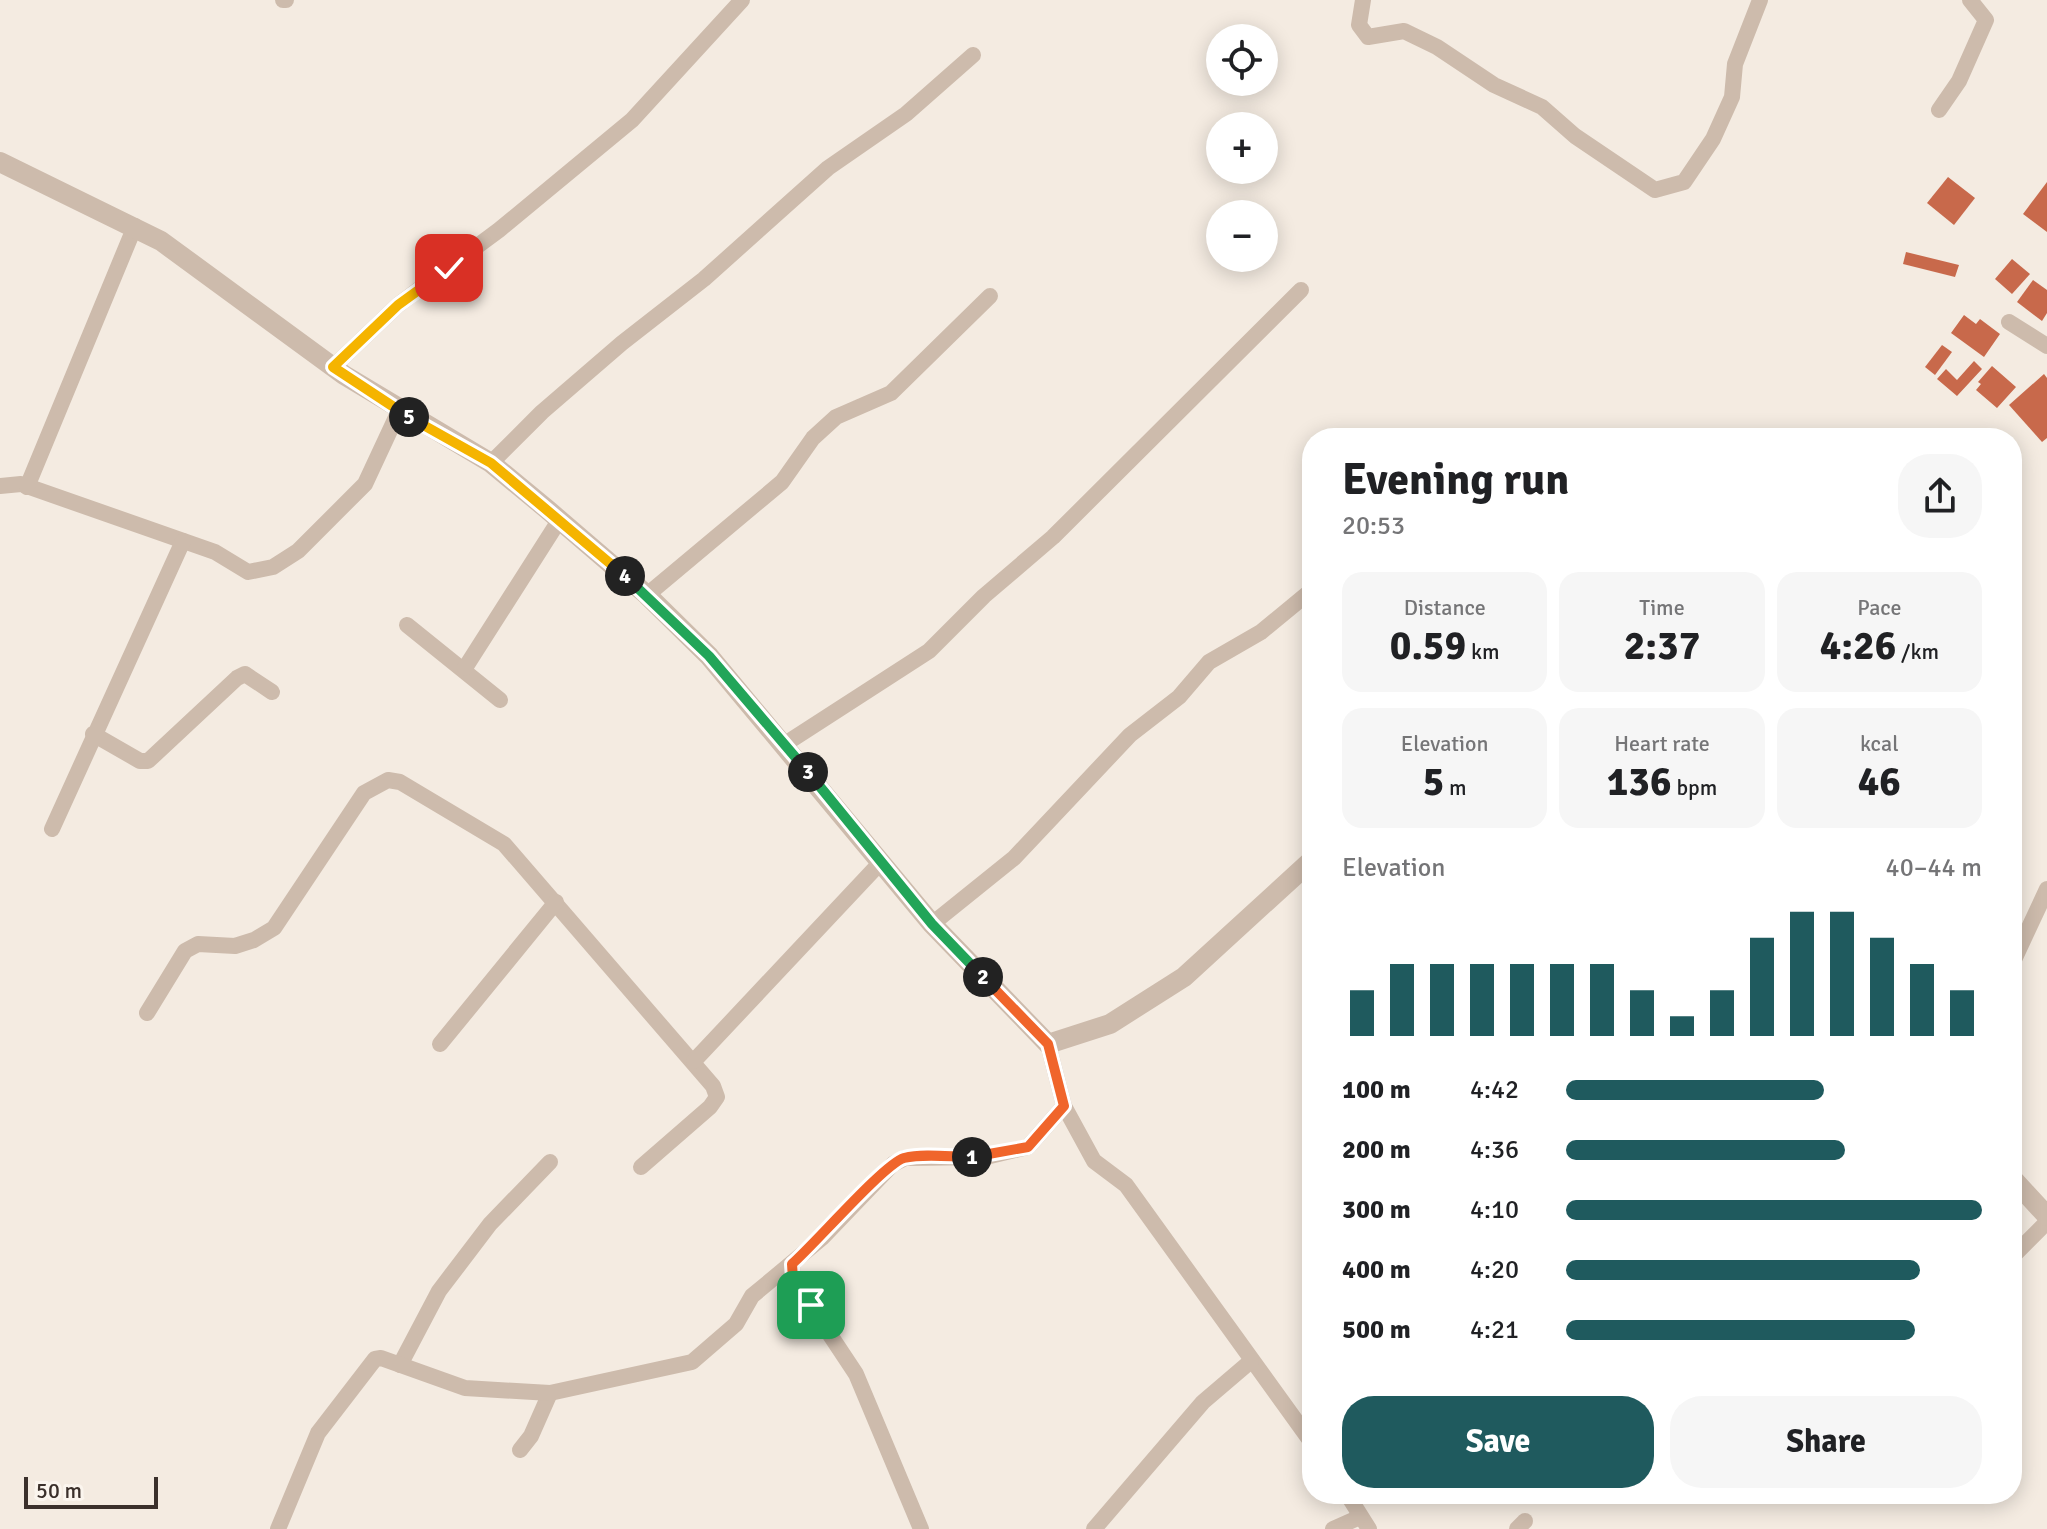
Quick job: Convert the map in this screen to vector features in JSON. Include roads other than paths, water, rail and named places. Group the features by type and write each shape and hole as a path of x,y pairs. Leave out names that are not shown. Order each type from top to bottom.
{"street":[{"path":"333,367 398,305 499,230 632,120 742,0"},
{"path":"1363,0 1359,25 1368,37 1404,31 1437,47 1494,85 1542,107 1575,136 1655,190 1684,182 1713,139 1732,97 1735,64 1760,0"},
{"path":"1939,110 1959,81 1986,20 1970,0"},
{"path":"491,463 532,421 622,343 685,295 828,168 906,114 973,55"},
{"path":"0,162 161,241 333,367 399,411 491,463 647,595 709,656 932,924 1048,1044 1064,1106 1094,1161 1126,1185 1179,1254 1251,1361 1302,1430"},
{"path":"27,487 135,226"},
{"path":"785,744 929,651 984,596 1053,537 1301,290"},
{"path":"647,595 782,482 824,427 836,417 891,393 990,296"},
{"path":"2009,322 2047,346"},
{"path":"0,486 27,487 215,552 248,572 273,567 298,551 365,484 399,411"},
{"path":"465,668 560,519"},
{"path":"52,829 183,541"},
{"path":"932,924 1014,858 1130,735 1179,697 1209,662 1261,632 1302,598"},
{"path":"407,625 465,668 500,700"},
{"path":"93,734 140,761 148,761 237,678 245,674 272,692"},
{"path":"147,1013 185,951 198,944 235,946 254,940 274,928 364,793 388,780 400,782 504,844 694,1061 717,1097 641,1167"},
{"path":"694,1061 881,862"},
{"path":"1048,1044 1110,1024 1184,977 1302,869"},
{"path":"2022,943 2047,889"},
{"path":"440,1044 556,902"},
{"path":"278,1529 318,1433 368,1364 381,1358 465,1388 550,1393 692,1362 736,1324 752,1296 792,1264 893,1164 905,1158 986,1157 1028,1147 1064,1106"},
{"path":"400,1365 439,1291 490,1224 550,1162"},
{"path":"2022,1190 2047,1219 2022,1246"},
{"path":"792,1264 793,1279 856,1374 921,1529"},
{"path":"1094,1529 1203,1402 1251,1361"},
{"path":"520,1450 531,1436 550,1393"},
{"path":"1333,1529 1364,1523 1353,1504"}]}
